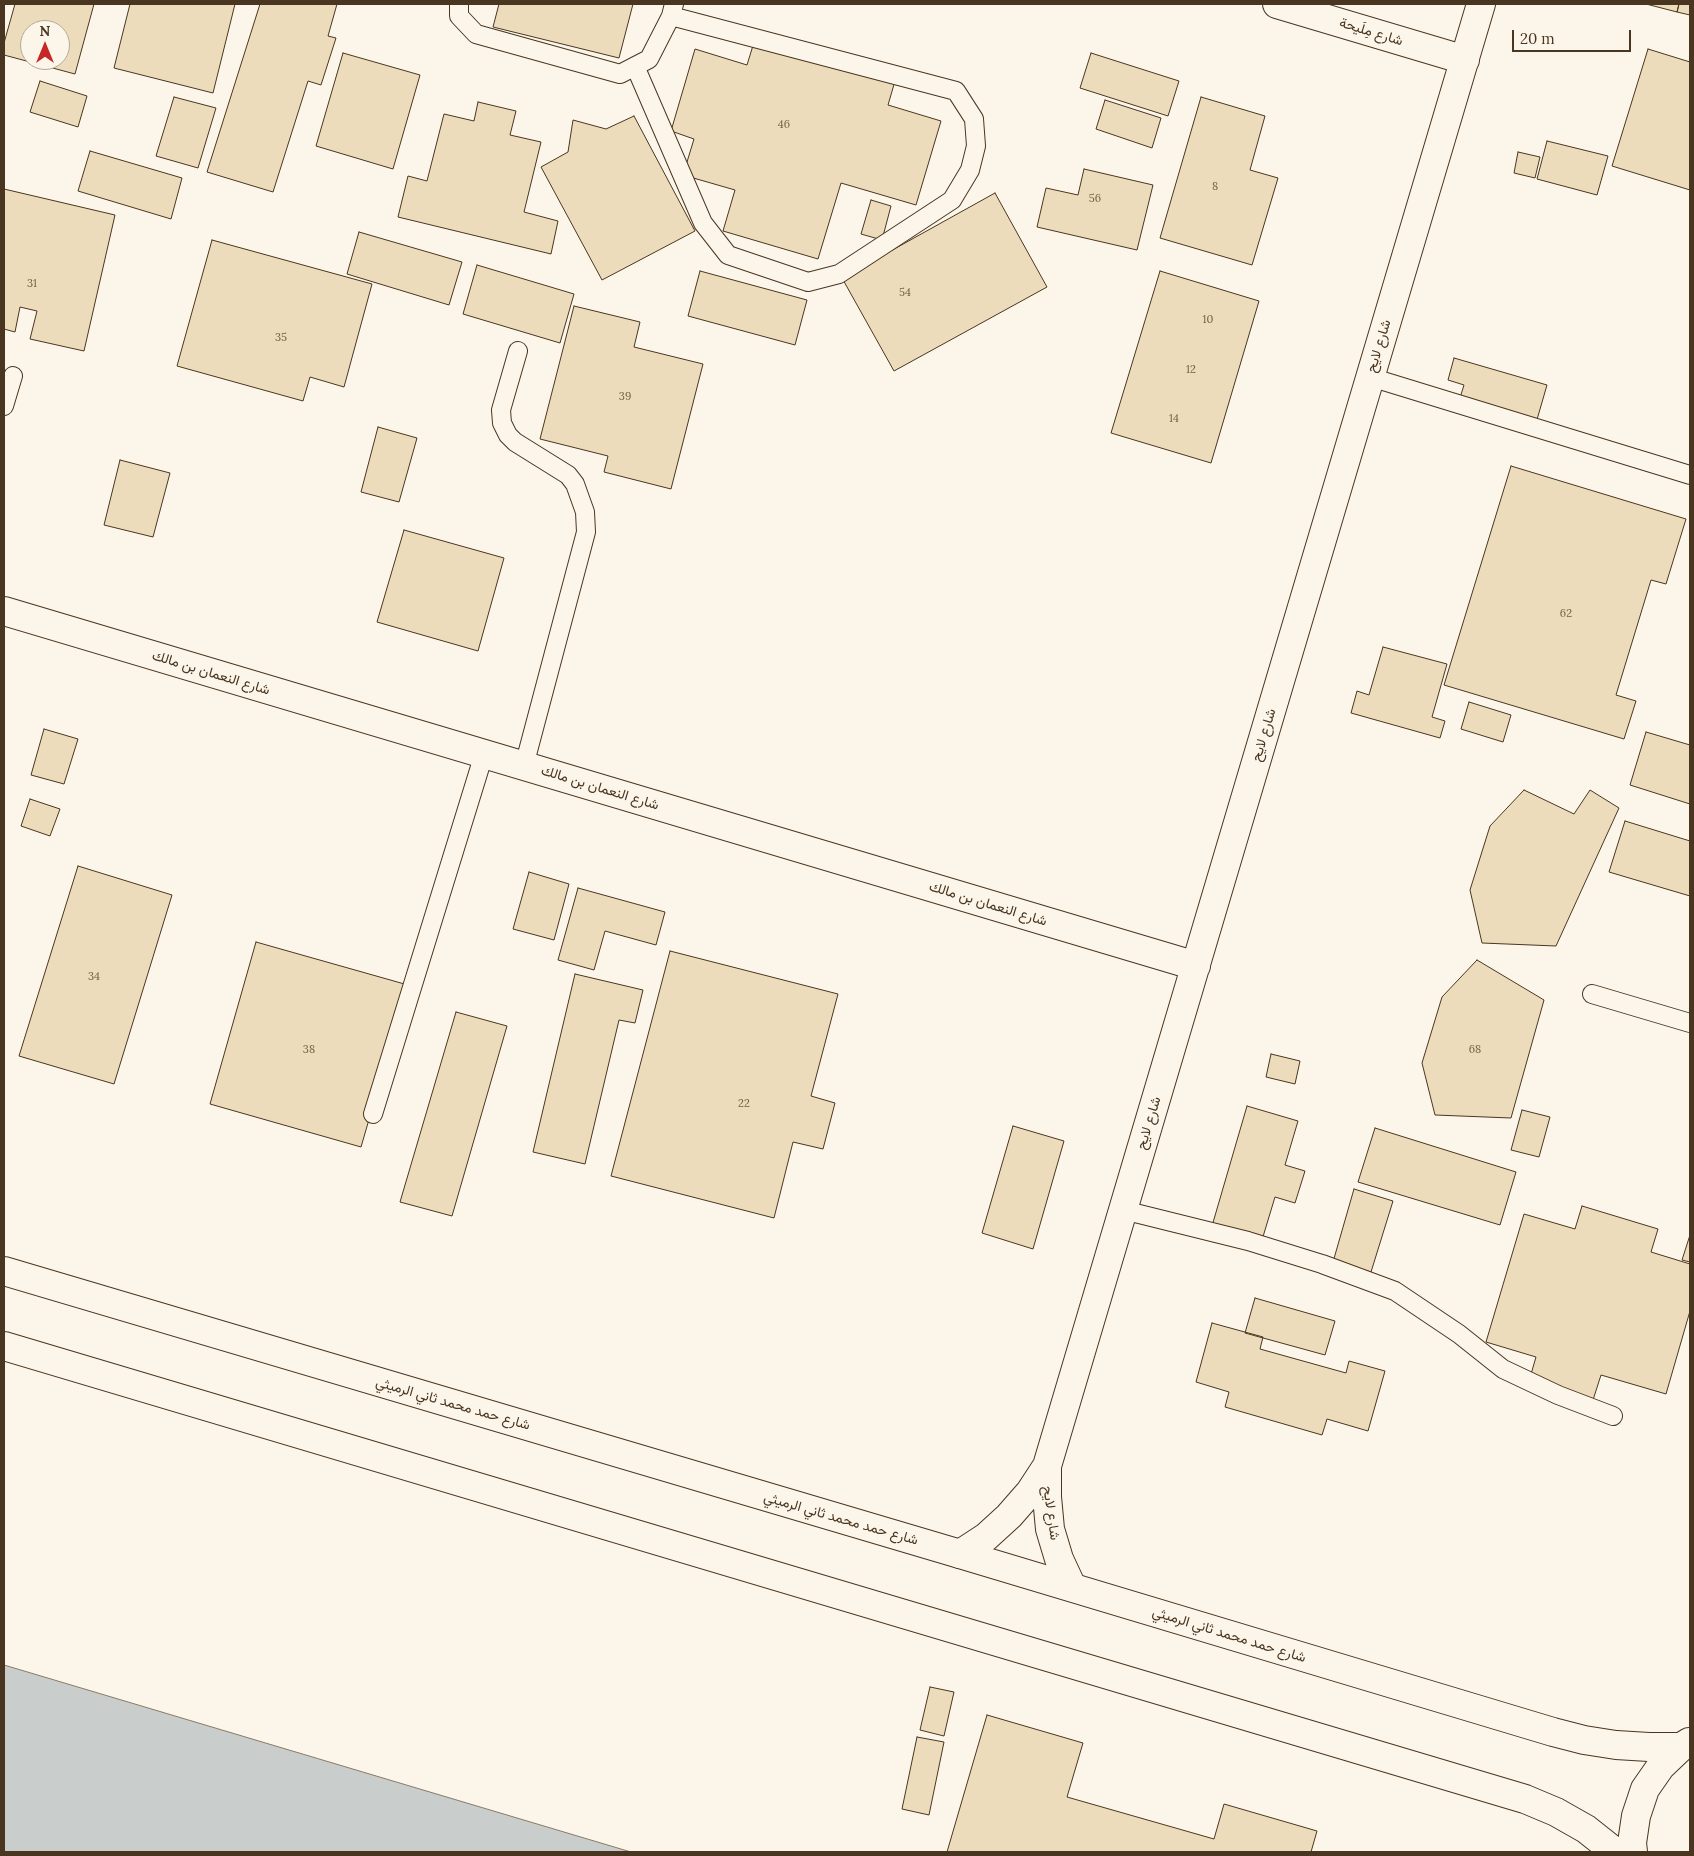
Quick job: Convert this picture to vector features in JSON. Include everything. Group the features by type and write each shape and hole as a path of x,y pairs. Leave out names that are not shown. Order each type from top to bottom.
{"street":[{"name":"شارع مِلَيحة","path":"1277,4 1465,60"},
{"name":"شارع لايح","path":"960,1554 986,1537 1009,1516 1030,1492 1046,1466 1482,4"},
{"name":"شارع النعمان بن مالك","path":"4,611 1196,966"},
{"name":"شارع حمد محمد ثاني الرميثي","path":"4,1271 1072,1587 1553,1732 1584,1740 1616,1745 1649,1747 1686,1744"},
{"path":"4,1346 1525,1799 1556,1812 1586,1829 1616,1852"},
{"name":"شارع لايح","path":"1046,1466 1046,1497 1050,1529 1059,1559 1072,1587"},
{"path":"1633,1852 1632,1843 1636,1816 1645,1789 1661,1766 1686,1744"}],"lane":[{"path":"459,4 459,16 476,34 620,74 635,66 649,59 673,10 956,91 974,119 976,146 970,170 952,200 839,274 808,282 728,255 703,223 635,66"},
{"path":"518,351 501,410 502,423 514,442 568,475 575,484 586,512 586,532 524,766"},
{"path":"4,406 13,376"},
{"path":"1370,378 1690,475"},
{"path":"373,1114 484,754"},
{"path":"1592,994 1690,1023"},
{"path":"1123,1210 1248,1241 1322,1264 1395,1290 1460,1334 1503,1369 1558,1395 1613,1416"}],"shaded area":[{"path":"4,1665 631,1852 4,1852"}],"building":[{"path":"15,4 94,4 75,74 60,70 70,70 70,20 20,20 20,59 4,55 4,43"},
{"path":"130,4 235,4 213,93 114,68"},
{"path":"260,4 337,4 328,36 336,38 321,85 308,81 273,192 207,172"},
{"path":"499,4 633,4 619,58 493,27"},
{"path":"1646,4 1679,4 1677,12"},
{"path":"1679,4 1690,4 1690,15 1677,12"},
{"path":"755,39 895,81 888,105 941,121 916,205 841,183 818,259 723,231 735,190 683,175 694,139 671,131 695,49 747,65"},
{"path":"1648,49 1690,62 1690,190 1612,166"},
{"path":"343,53 420,75 393,169 316,146"},
{"path":"1091,53 1179,81 1168,116 1080,88"},
{"path":"40,81 87,96 78,127 30,112"},
{"path":"174,97 216,108 198,168 156,156"},
{"path":"1201,97 1265,116 1250,170 1278,178 1252,265 1160,238"},
{"path":"1105,100 1161,118 1152,148 1096,129"},
{"path":"478,102 516,111 510,135 541,142 524,212 558,221 551,254 398,217 408,176 427,181 444,114 474,121"},
{"path":"634,116 695,231 602,280 541,167 568,152 573,120 606,129"},
{"path":"1547,141 1608,156 1597,195 1537,179"},
{"path":"90,151 182,178 171,219 78,191"},
{"path":"1518,152 1540,157 1535,178 1514,173"},
{"path":"1084,169 1153,185 1137,250 1037,227 1046,188 1078,195"},
{"path":"4,189 115,215 84,351 30,339 37,311 20,307 15,332 4,329"},
{"path":"995,193 1047,287 894,371 842,278"},
{"path":"871,200 891,206 882,240 861,234"},
{"path":"359,232 462,262 449,305 347,274"},
{"path":"212,240 372,284 344,387 310,377 303,401 177,366"},
{"path":"477,265 574,294 560,343 463,314"},
{"path":"700,271 807,300 795,345 688,316"},
{"path":"1160,271 1259,301 1211,463 1111,433"},
{"path":"574,306 640,322 634,347 703,364 671,489 604,472 608,456 540,439"},
{"path":"1454,358 1547,385 1536,423 1459,401 1464,385 1448,380"},
{"path":"378,427 417,438 399,502 361,492"},
{"path":"120,460 170,473 153,537 104,525"},
{"path":"1511,466 1686,519 1666,584 1651,580 1616,695 1636,701 1624,739 1444,685"},
{"path":"404,530 504,558 478,651 377,622"},
{"path":"1383,647 1447,664 1432,717 1445,721 1440,738 1351,713 1357,691 1369,695"},
{"path":"1469,702 1511,715 1503,742 1461,729"},
{"path":"44,729 78,739 64,784 31,775"},
{"path":"1646,732 1690,745 1690,804 1630,785"},
{"path":"1524,790 1574,814 1590,790 1619,808 1556,946 1482,943 1470,890 1490,826"},
{"path":"30,799 60,809 50,836 21,826"},
{"path":"1625,821 1690,841 1690,896 1609,872"},
{"path":"78,866 172,895 114,1084 19,1056"},
{"path":"529,872 569,884 554,940 513,929"},
{"path":"578,888 665,912 656,945 605,931 594,970 558,960"},
{"path":"256,942 408,985 361,1147 210,1104"},
{"path":"670,951 838,994 811,1096 835,1103 823,1149 793,1142 774,1218 611,1176"},
{"path":"1477,960 1544,1000 1511,1118 1435,1115 1422,1063 1442,997"},
{"path":"575,974 643,990 635,1023 619,1020 585,1164 533,1152"},
{"path":"456,1012 507,1026 452,1216 400,1202"},
{"path":"1271,1054 1300,1061 1295,1084 1266,1077"},
{"path":"1247,1106 1298,1121 1285,1165 1305,1171 1295,1203 1275,1197 1262,1240 1212,1226"},
{"path":"1522,1110 1550,1117 1539,1157 1511,1150"},
{"path":"1013,1126 1064,1141 1033,1249 982,1233"},
{"path":"1375,1128 1516,1172 1500,1225 1358,1182"},
{"path":"1354,1189 1393,1201 1371,1272 1333,1262"},
{"path":"1582,1206 1658,1229 1651,1252 1690,1264 1690,1311 1666,1394 1601,1375 1593,1400 1529,1381 1536,1357 1486,1342 1524,1214 1575,1229"},
{"path":"1690,1235 1690,1262 1682,1260"},
{"path":"1255,1298 1335,1321 1325,1355 1245,1333"},
{"path":"1212,1323 1263,1337 1260,1349 1346,1373 1349,1361 1385,1371 1368,1431 1327,1419 1322,1435 1225,1407 1229,1392 1196,1382"},
{"path":"930,1687 954,1692 944,1736 920,1730"},
{"path":"987,1715 1083,1743 1067,1797 1214,1839 1224,1804 1317,1831 1311,1852 947,1852"},
{"path":"917,1737 944,1742 929,1815 902,1809"}]}
